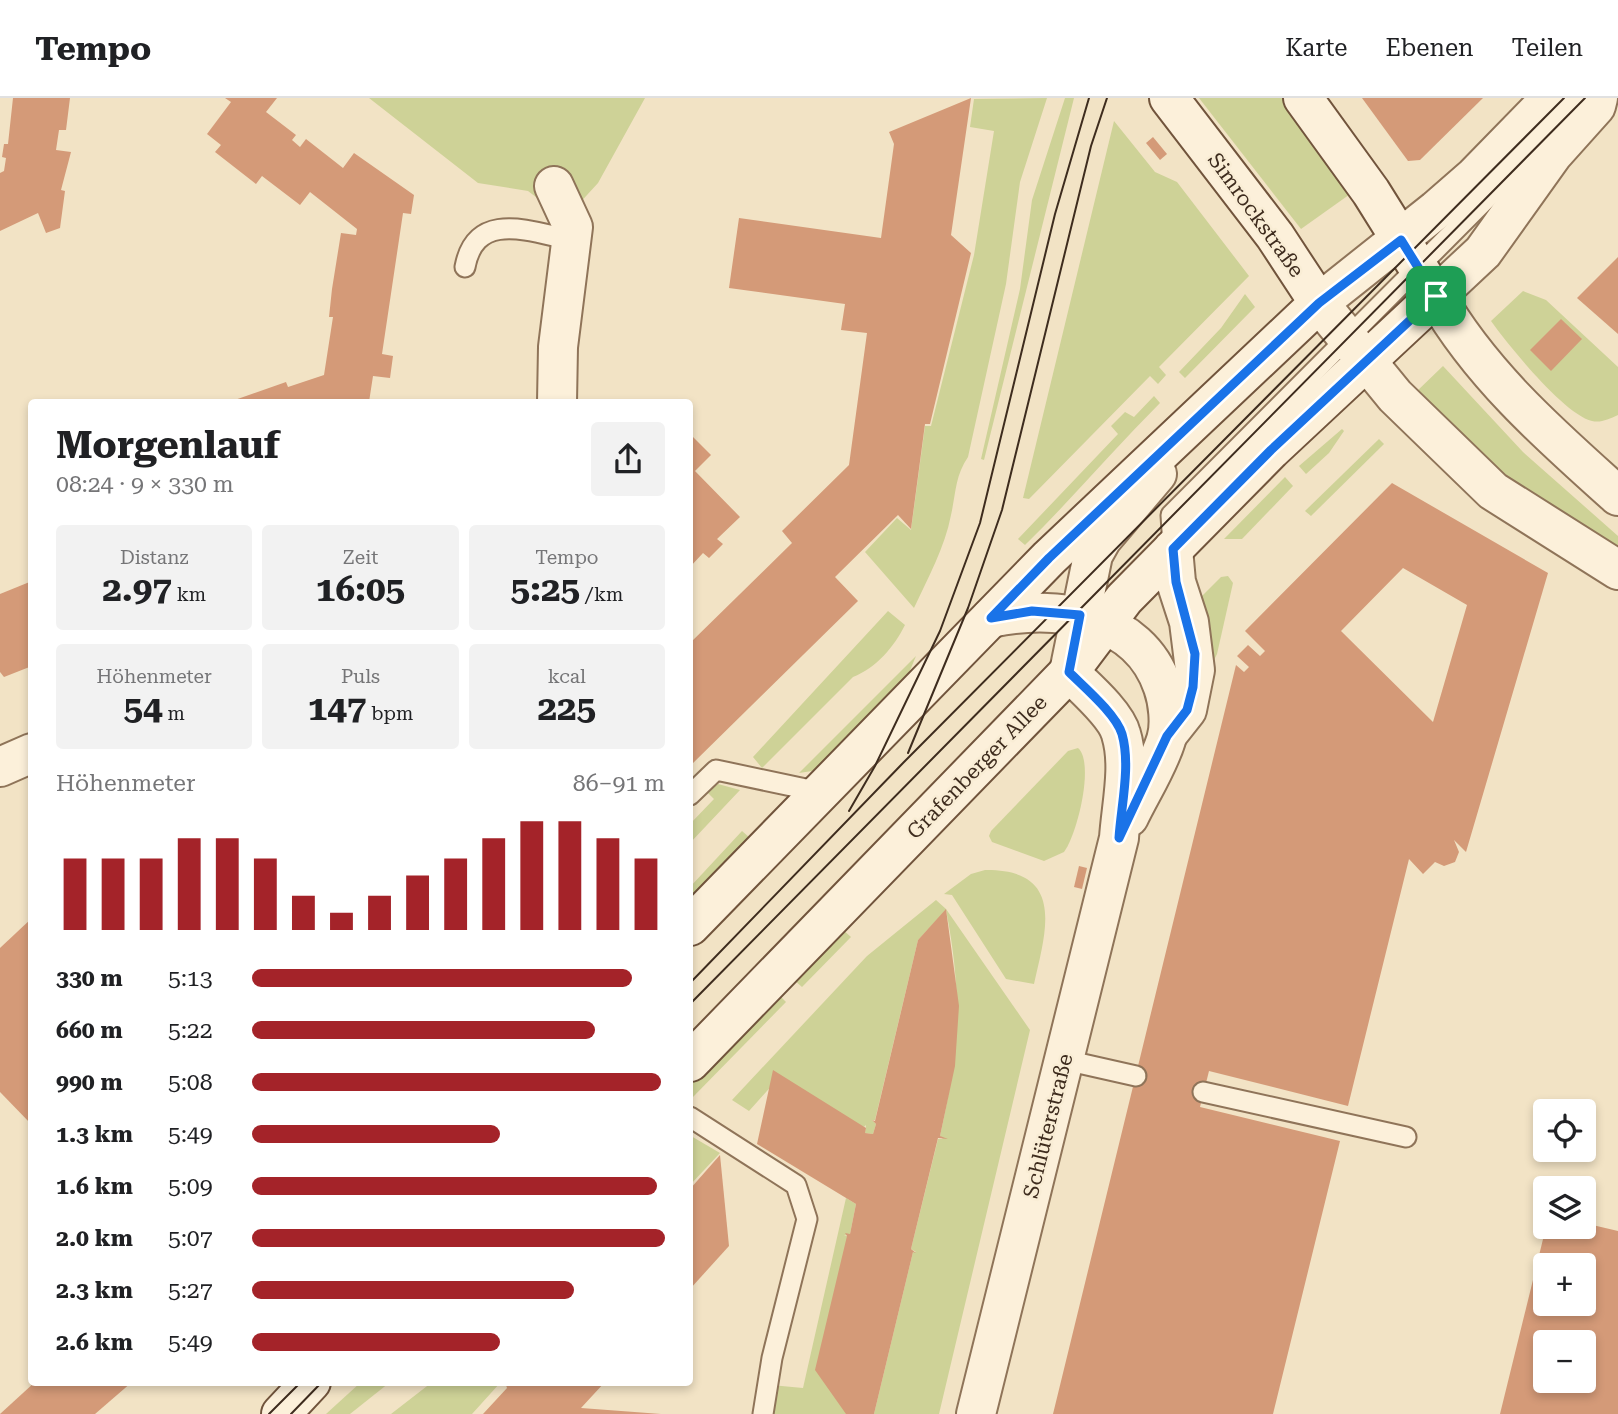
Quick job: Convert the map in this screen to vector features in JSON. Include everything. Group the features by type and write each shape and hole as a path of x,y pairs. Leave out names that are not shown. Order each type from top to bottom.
{"street":[{"name":"Simrockstraße","path":"1169,98 1275,236 1319,303 1424,427 1493,491 1618,570"},
{"path":"1303,98 1418,266 1473,354 1562,446 1618,496"},
{"name":"Grafenberger Allee","path":"693,1059 1069,672 1093,620 1124,599 1271,450 1352,345 1418,266 1475,176 1551,98"},
{"name":"Grafenberger Allee","path":"693,923 1049,558 1319,303 1418,266 1483,251 1553,154 1596,106 1598,98"},
{"path":"554,186 573,227 558,347 557,399"},
{"path":"991,618 1032,611 1093,620 1093,555 1102,540 1214,404"},
{"name":"Schlüterstraße","path":"1119,838 1167,736 1187,710 1195,670 1189,622 1176,582 1173,549"},
{"name":"Schlüterstraße","path":"1093,620 1141,649 1153,663 1167,698 1167,736"},
{"name":"Schlüterstraße","path":"976,1414 1119,838 1125,760 1121,732 1100,703 1069,672"},
{"path":"0,767 28,755"},
{"path":"281,1414 307,1386"}],"lane":[{"path":"1418,266 1499,186 1577,98"},
{"path":"466,267 474,243 481,235 493,231 507,228 572,240"},
{"path":"693,792 716,770 820,792"},
{"path":"1065,1060 1136,1076"},
{"path":"1203,1092 1406,1137"},
{"path":"693,1119 796,1185 807,1219 772,1358 763,1414"}],"green space":[{"path":"369,98 645,98 598,183 565,219 528,191 478,183"},
{"path":"1047,98 1020,182 1006,284 968,457 958,478 945,539 914,608 865,552 897,518 911,530 925,426 931,426 974,255 994,131 970,127 974,99"},
{"path":"1065,98 1074,98 984,460 981,459 1020,289 1032,200"},
{"path":"1199,98 1283,98 1353,192 1301,229"},
{"path":"1114,121 1155,172 1177,182 1249,276 1159,367 1166,375 1158,384 1150,376 1029,499 1023,498"},
{"path":"1523,291 1546,300 1618,367 1618,415 1599,421 1580,416 1552,393 1499,332 1491,321"},
{"path":"1245,294 1255,307 1185,378 1179,372 1221,328"},
{"path":"1443,366 1523,452 1618,536 1618,551 1497,471 1415,393"},
{"path":"1154,396 1160,403 1059,510 1025,545 1018,539 1118,434 1111,426 1125,412 1134,417"},
{"path":"1342,429 1344,431 1329,453 1306,474 1299,466"},
{"path":"1379,439 1384,444 1311,516 1305,511"},
{"path":"1285,477 1293,486 1242,539 1224,539"},
{"path":"1228,576 1233,583 1217,654 1209,670 1199,599 1221,577"},
{"path":"888,611 905,625 890,649 877,662 853,677 762,768 753,757"},
{"path":"916,656 906,680 825,763 812,771 799,773"},
{"path":"1078,748 1085,768 1082,799 1074,831 1064,852 1044,861 992,842 989,836 991,831 1068,751"},
{"path":"718,784 740,790 693,840 693,821 714,799 707,792"},
{"path":"742,831 750,838 693,898 693,884"},
{"path":"985,870 1011,872 1029,880 1039,892 1044,907 1045,924 1034,984 1006,979 952,895 944,894 971,874"},
{"path":"936,900 946,909 1030,1030 939,1414 874,1414 913,1252 916,1252 911,1249 938,1139 943,1139 940,1136 955,1050 957,997 946,910 918,940 875,1120 872,1120 876,1124 873,1134 865,1133 866,1125 864,1127 776,1081 749,1111 732,1100 867,956"},
{"path":"842,929 851,937 802,987 793,979"},
{"path":"778,994 786,1002 693,1097 693,1082"},
{"path":"693,1137 720,1153 693,1182"},
{"path":"846,1198 856,1204 850,1234 844,1236 847,1236 846,1414 774,1414 771,1385 803,1388"},
{"path":"357,1386 385,1386 350,1414 326,1414"},
{"path":"427,1386 497,1386 472,1414 391,1414"}],"building":[{"path":"13,98 70,98 66,130 59,130 56,150 71,152 61,190 65,191 60,228 46,233 38,213 0,231 0,173 4,171 6,158 2,157 4,144 8,144"},
{"path":"225,98 277,98 266,112 296,135 292,140 300,147 306,139 343,168 354,153 414,195 411,214 403,213 382,354 393,356 390,378 373,376 369,399 238,399 286,382 288,387 324,375 333,317 329,317 332,289 341,233 356,235 357,229 310,192 300,205 262,176 256,184 215,152 221,145 207,134 231,102"},
{"path":"971,98 951,235 971,253 930,424 925,424 911,529 898,515 835,577 858,601 693,763 693,640 792,543 782,531 849,465 867,333 841,330 845,304 729,288 739,218 881,238 894,144 889,132"},
{"path":"1362,98 1483,98 1420,160 1408,161"},
{"path":"1153,137 1167,154 1160,160 1146,143"},
{"path":"1618,257 1618,334 1577,298"},
{"path":"1561,319 1582,339 1551,371 1530,350"},
{"path":"693,437 711,455 695,471 740,517 717,539 723,544 709,558 703,553 693,564"},
{"path":"1392,483 1548,573 1466,852 1454,840 1459,852 1455,862 1444,866 1435,862 1423,874 1409,859 1348,1106 1209,1071 1200,1107 1340,1141 1273,1414 1053,1414 1236,665 1244,672 1249,667 1237,656 1248,645 1260,656 1265,651 1245,631","holes":["1403,568 1467,605 1433,722 1341,631"]},
{"path":"28,583 28,668 4,677 0,672 0,594"},
{"path":"1079,866 1087,868 1082,889 1074,887"},
{"path":"946,909 959,1006 955,1066 940,1136 948,1139 938,1138 911,1249 916,1253 913,1252 874,1414 846,1414 815,1370 847,1236 845,1233 850,1234 856,1204 757,1144 773,1070 866,1128 865,1133 873,1134 876,1124 872,1120 875,1121 918,940"},
{"path":"28,922 28,1121 0,1092 0,948"},
{"path":"720,1155 729,1246 693,1286 693,1186"},
{"path":"1596,1226 1618,1231 1618,1414 1500,1414 1533,1280 1533,1316 1596,1316 1596,1253 1540,1253 1543,1239 1596,1239"},
{"path":"31,1386 127,1386 95,1414 0,1414"},
{"path":"506,1386 601,1386 581,1408 661,1414 483,1414"}],"tram line":[{"path":"849,811 875,766 940,631 980,523 1055,214 1089,98"},
{"path":"908,753 968,608 1002,510 1091,146 1107,98"},
{"path":"693,980 903,763 1564,98"},
{"path":"693,1001 1585,98"},
{"path":"269,1414 297,1386"},
{"path":"291,1414 318,1386"}],"route":[{"path":"1401,240 1436,296 1271,450 1173,549 1176,582 1189,622 1195,654 1193,687 1187,710 1167,736 1119,838 1125,760 1121,732 1100,703 1069,672 1080,615 1032,611 991,618 1049,558 1319,303 1401,240"}]}
